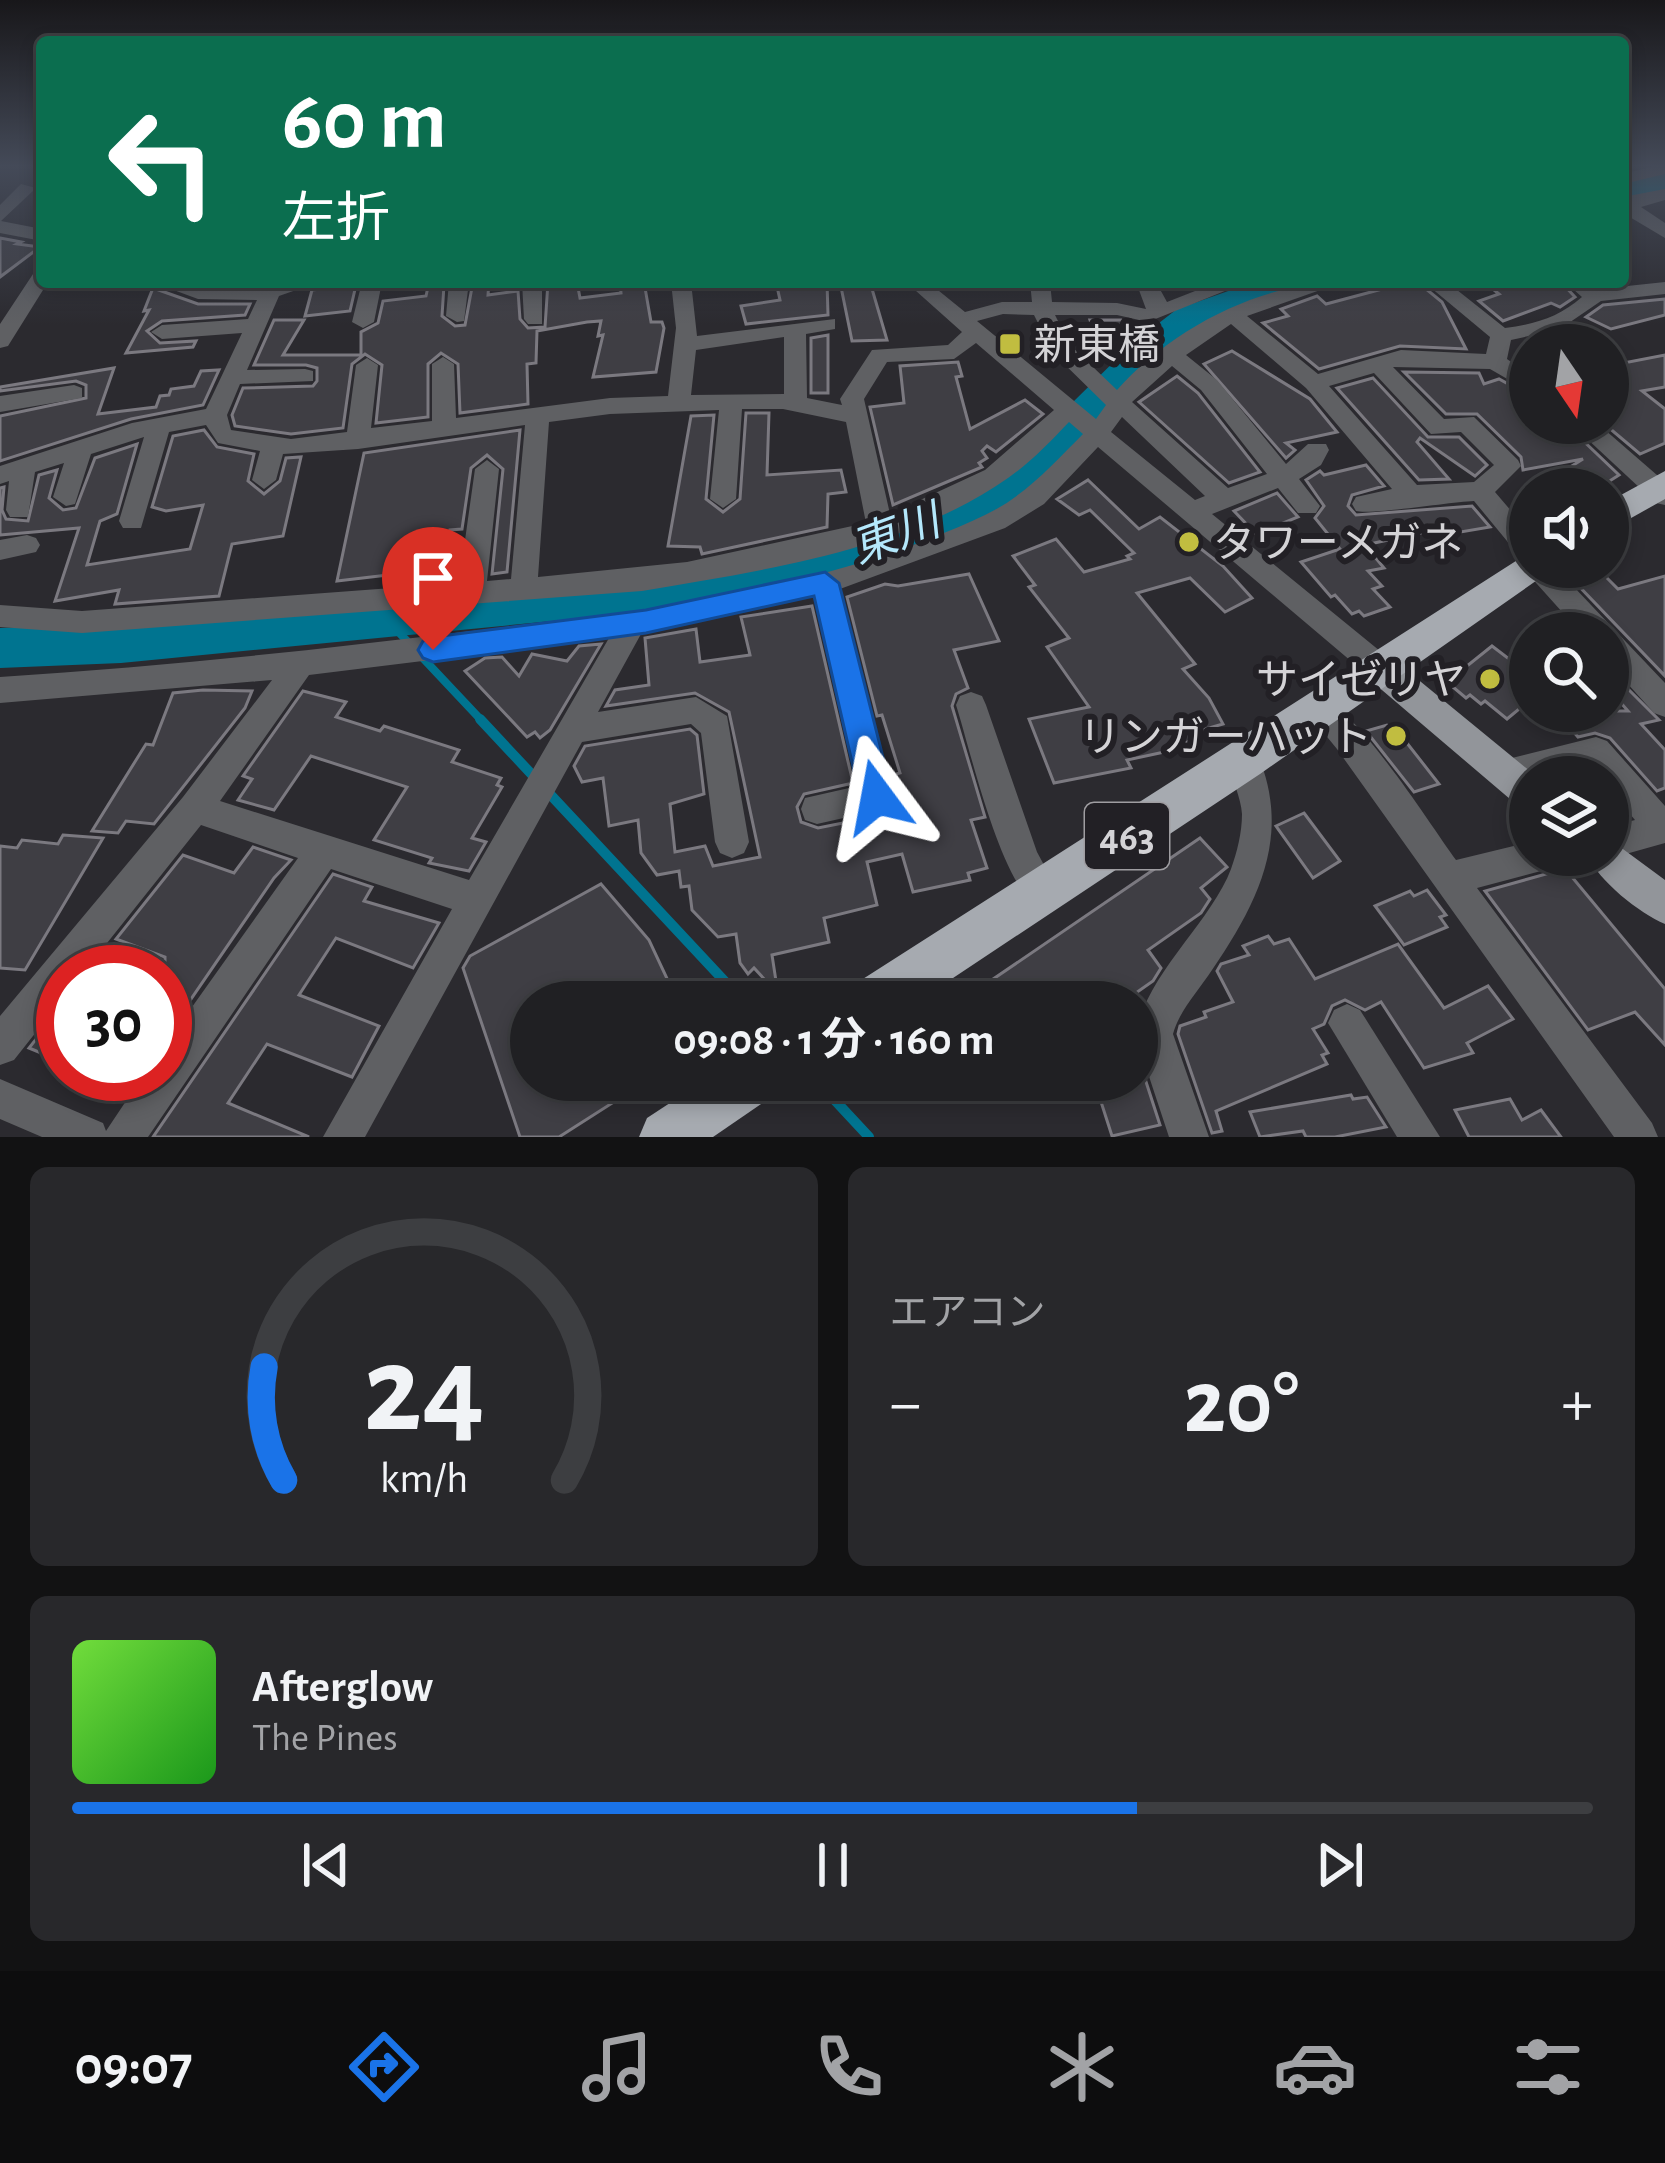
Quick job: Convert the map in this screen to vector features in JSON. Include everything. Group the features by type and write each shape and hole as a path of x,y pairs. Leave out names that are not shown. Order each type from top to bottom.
{"highway":[{"path":"1629,507 1662,489"},
{"name":"463","path":"905,981 1509,584"},
{"path":"666,1137 720,1101"}],"main road":[{"path":"1381,669 1509,775"},
{"path":"1629,874 1665,905"}],"street":[{"path":"3,228 36,235"},
{"path":"0,341 36,284"},
{"path":"234,288 268,296 290,288"},
{"path":"364,322 371,288"},
{"path":"457,316 459,288"},
{"path":"532,288 535,319"},
{"path":"678,404 688,344 682,288"},
{"path":"923,288 1381,669"},
{"path":"1040,288 1040,309 1062,351 1224,500"},
{"path":"1149,288 1162,312"},
{"path":"880,527 852,399 868,352 954,352 968,325 989,309 1117,309 1148,316 1220,288"},
{"path":"0,616 82,622 524,586 642,605 719,568 880,527 995,476 1232,314 1314,288"},
{"path":"1442,288 1502,335"},
{"path":"1584,288 1595,296"},
{"path":"1502,335 1571,320 1595,296 1665,288"},
{"path":"0,294 28,297"},
{"path":"215,415 268,296"},
{"path":"1232,314 1314,383 1412,495"},
{"path":"688,344 827,324"},
{"path":"162,332 256,325"},
{"path":"795,329 796,404"},
{"path":"1495,362 1502,335"},
{"path":"1171,354 1209,385 1307,506"},
{"path":"1314,383 1415,356 1495,362 1509,371"},
{"path":"443,364 444,430"},
{"path":"1365,504 1412,495 1480,491 1509,466 1466,423 1439,428 1378,364"},
{"path":"358,441 367,365"},
{"path":"234,376 305,376"},
{"path":"0,404 74,393"},
{"path":"723,499 731,402"},
{"path":"215,415 226,437 291,447 610,406 796,404 857,416"},
{"path":"19,510 12,471 159,426 215,415"},
{"path":"524,586 538,416"},
{"path":"0,690 433,650 642,605 825,583 996,521 1035,497 1083,420"},
{"path":"131,521 159,426"},
{"path":"264,480 274,444"},
{"path":"1607,444 1662,489"},
{"path":"66,497 80,448"},
{"path":"1192,511 1283,477 1312,459 1317,450"},
{"path":"472,591 487,470"},
{"path":"1480,491 1509,526"},
{"path":"817,809 877,797 825,583"},
{"path":"1555,588 1578,612"},
{"path":"344,1137 577,729 642,605"},
{"path":"0,1046 195,808 300,665"},
{"path":"1629,665 1665,704"},
{"path":"970,705 1023,860 1041,891"},
{"path":"577,729 696,710 716,726 732,842"},
{"path":"1320,710 1348,739 1638,1137"},
{"path":"1189,1137 1154,1034 1159,1015 1233,900 1249,866 1258,820 1245,760"},
{"path":"1629,788 1664,828 1629,837"},
{"path":"195,808 479,901"},
{"path":"124,1137 324,850"},
{"path":"1450,878 1509,864"},
{"path":"1347,1023 1420,1137"},
{"path":"0,1099 89,1137"}],"building":[{"path":"0,238 36,246 36,250 0,277"},
{"path":"153,288 198,304 250,304 245,315 162,321 147,331 160,343 196,341 193,347 126,353 149,310 144,311"},
{"path":"355,288 350,311 305,316 312,290"},
{"path":"428,288 444,288 442,316 455,326 465,325 472,288 489,288 488,295 518,291 520,319 528,328 545,327 548,288 578,288 580,298 621,293 621,288 645,288 651,322 662,322 664,328 656,372 593,377 603,335 598,336 601,321 537,331 536,363 527,364 528,404 460,413 458,364 441,353 428,364 428,417 376,423 382,365 365,354 352,364 343,428 291,434 235,426 232,415 243,388 313,386 317,381 317,368 306,365 254,365 274,320 304,320 283,355 361,355 361,332 378,323 383,301 426,296"},
{"path":"777,288 827,288 828,315 746,324 741,306 780,300"},
{"path":"841,288 872,288 887,340 852,341"},
{"path":"1386,288 1425,288 1442,302 1466,349 1400,346 1319,369 1263,323 1288,316 1281,309 1317,296 1326,304"},
{"path":"1567,288 1575,297 1560,307 1551,303 1503,321 1479,301 1499,294 1494,290"},
{"path":"1665,299 1665,315 1629,324 1601,324 1586,317 1603,305"},
{"path":"1090,320 1121,320 1145,355 1095,363 1072,339 1096,336"},
{"path":"828,335 828,393 811,393 811,338"},
{"path":"1232,351 1310,399 1337,432 1286,443 1295,450 1286,458 1204,364"},
{"path":"1665,355 1665,387 1642,391 1665,409 1665,443 1640,454 1628,444 1629,362"},
{"path":"958,362 962,376 956,377 970,429 1025,400 1043,414 996,452 987,446 982,451 987,458 979,463 982,467 893,505 870,407 904,403 900,366"},
{"path":"114,368 98,414 156,407 160,396 169,395 171,389 194,386 201,371 219,370 203,405 131,419 0,461 0,416 86,398 86,385 76,381 0,391 0,387"},
{"path":"1404,372 1479,373 1484,384 1499,379 1509,384 1509,444 1586,444 1612,468 1569,468 1583,459 1523,468 1521,457 1477,414 1446,414"},
{"path":"1177,376 1198,393 1260,472 1229,483 1139,402"},
{"path":"1373,378 1428,437 1459,437 1487,465 1475,476 1420,438 1417,442 1449,479 1419,480 1337,388"},
{"path":"746,413 769,413 767,475 841,470 846,492 828,494 827,527 702,554 700,547 668,546 691,416 714,415 706,499 723,512 740,499"},
{"path":"204,430 217,447 254,454 248,481 264,494 280,481 286,458 301,457 283,536 232,544 219,596 115,604 119,590 55,601 79,528 0,535 0,488 4,487 6,519 28,521 39,475 57,470 49,498 63,510 76,508 95,458 137,444 117,514 100,521 87,565 190,549 203,505 166,511 152,507 173,436"},
{"path":"520,430 507,572 492,574 503,469 487,455 471,468 462,529 450,530 445,580 403,583 405,573 337,581 364,453"},
{"path":"1366,465 1384,486 1352,495 1348,506 1356,515 1472,506 1490,527 1449,534 1444,528 1365,545 1384,568 1368,571 1382,586 1373,589 1390,607 1364,616 1359,611 1352,614 1335,595 1331,597 1301,562 1340,549 1315,518 1324,506 1306,480 1320,471 1324,475"},
{"path":"1088,480 1139,529 1160,517 1223,566 1252,598 1225,612 1190,578 1137,593 1195,664 1183,669 1209,698 1223,724 1205,729 1178,749 1127,760 1131,768 1054,783 1029,719 1089,707 1047,647 1069,638 1029,587 1035,585 1013,556 1056,539 1084,572 1130,559 1127,556 1134,553 1090,510 1079,515 1057,499"},
{"path":"1277,493 1298,517 1256,534 1234,511"},
{"path":"969,574 999,641 954,650 968,688 956,694 952,706 985,817 971,820 987,868 968,873 970,880 913,892 902,854 867,862 877,905 824,918 829,942 772,955 776,981 766,981 754,968 748,974 740,963 736,934 718,937 692,910 689,886 681,887 679,871 657,875 641,853 638,820 609,826 603,778 582,782 574,766 585,746 690,729 697,735 704,794 670,804 675,852 705,846 713,866 760,857 729,712 695,693 606,706 615,690 649,685 645,638 696,629 700,662 750,655 741,617 812,606 853,783 804,794 797,807 801,822 818,828 843,823 846,832 899,820 892,775 900,773 882,715 877,716 847,597 885,584"},
{"path":"1665,576 1665,676 1629,638 1629,612 1604,612 1581,588 1629,588"},
{"path":"601,644 550,730 540,738 535,732 527,737 465,671 485,658 502,657 519,676 532,654 567,661 579,646"},
{"name":"サイゼリヤ","path":"1492,646 1509,659 1509,717 1485,701 1466,698 1447,682"},
{"path":"1629,690 1659,720 1641,724 1665,750 1665,788 1657,791 1610,738 1595,733 1578,737 1574,732 1629,732"},
{"path":"252,691 245,708 154,824 126,821 118,833 92,831 146,744 153,745 173,693"},
{"path":"303,691 346,702 336,717 380,731 384,726 459,750 452,762 501,778 497,785 502,787 472,838 486,842 469,871 429,863 432,858 374,840 407,787 311,756 274,810 238,800 252,779 243,776"},
{"path":"1387,725 1396,729 1439,784 1414,792 1366,731"},
{"path":"1304,813 1340,861 1313,878 1276,826"},
{"path":"63,835 103,838 25,970 0,968 0,846 17,848 22,840 58,844"},
{"path":"1200,838 1227,867 1201,888 1210,899 1201,913 1148,950 1161,968 1153,981 990,981"},
{"path":"253,847 291,860 192,998 192,945 132,945 116,939 183,855 234,873"},
{"path":"333,874 372,887 364,901 439,923 413,968 336,938 299,995 379,1026 352,1077 267,1044 228,1103 309,1137 153,1137 178,1101 192,1101 192,1080"},
{"path":"1539,876 1571,876 1665,989 1665,1045 1635,1012 1588,1030 1485,891"},
{"path":"601,884 649,940 668,981 510,981 510,1101 615,1101 559,1137 520,1137 463,968 470,956"},
{"path":"1427,890 1446,915 1440,917 1447,927 1404,945 1375,906 1410,891 1414,896"},
{"path":"1268,936 1274,944 1289,939 1315,979 1398,944 1444,1008 1488,986 1513,1019 1467,1043 1473,1053 1424,1068 1381,1002 1365,1010 1345,1000 1332,1006 1324,1024 1313,1029 1328,1053 1322,1055 1327,1064 1216,1111 1222,1131 1212,1133 1178,1034 1180,1026 1233,1002 1217,971 1221,964 1249,955 1243,946"},
{"path":"1351,1095 1353,1099 1367,1097 1386,1127 1335,1137 1306,1137 1303,1131 1260,1137 1250,1112"},
{"path":"1510,1099 1522,1120 1541,1110 1561,1137 1469,1137 1455,1110"},
{"path":"1101,1101 1152,1101 1160,1125 1112,1136"}],"waterway":[{"name":"東川","path":"0,648 121,643 614,597 787,571 945,518 998,490 1027,472 1145,352 1189,317 1269,288"},
{"path":"386,619 410,644"},
{"path":"420,655 483,722"},
{"path":"480,719 537,780"},
{"path":"547,791 724,981"},
{"path":"836,1101 869,1137"}],"place":[{"name":"新東橋","path":"1010,344"},
{"name":"タワーメガネ","path":"1189,542"},
{"name":"サイゼリヤ","path":"1490,679"},
{"name":"リンガーハット","path":"1396,736"}],"route":[{"path":"433,650 646,622 825,583 877,797"}]}
